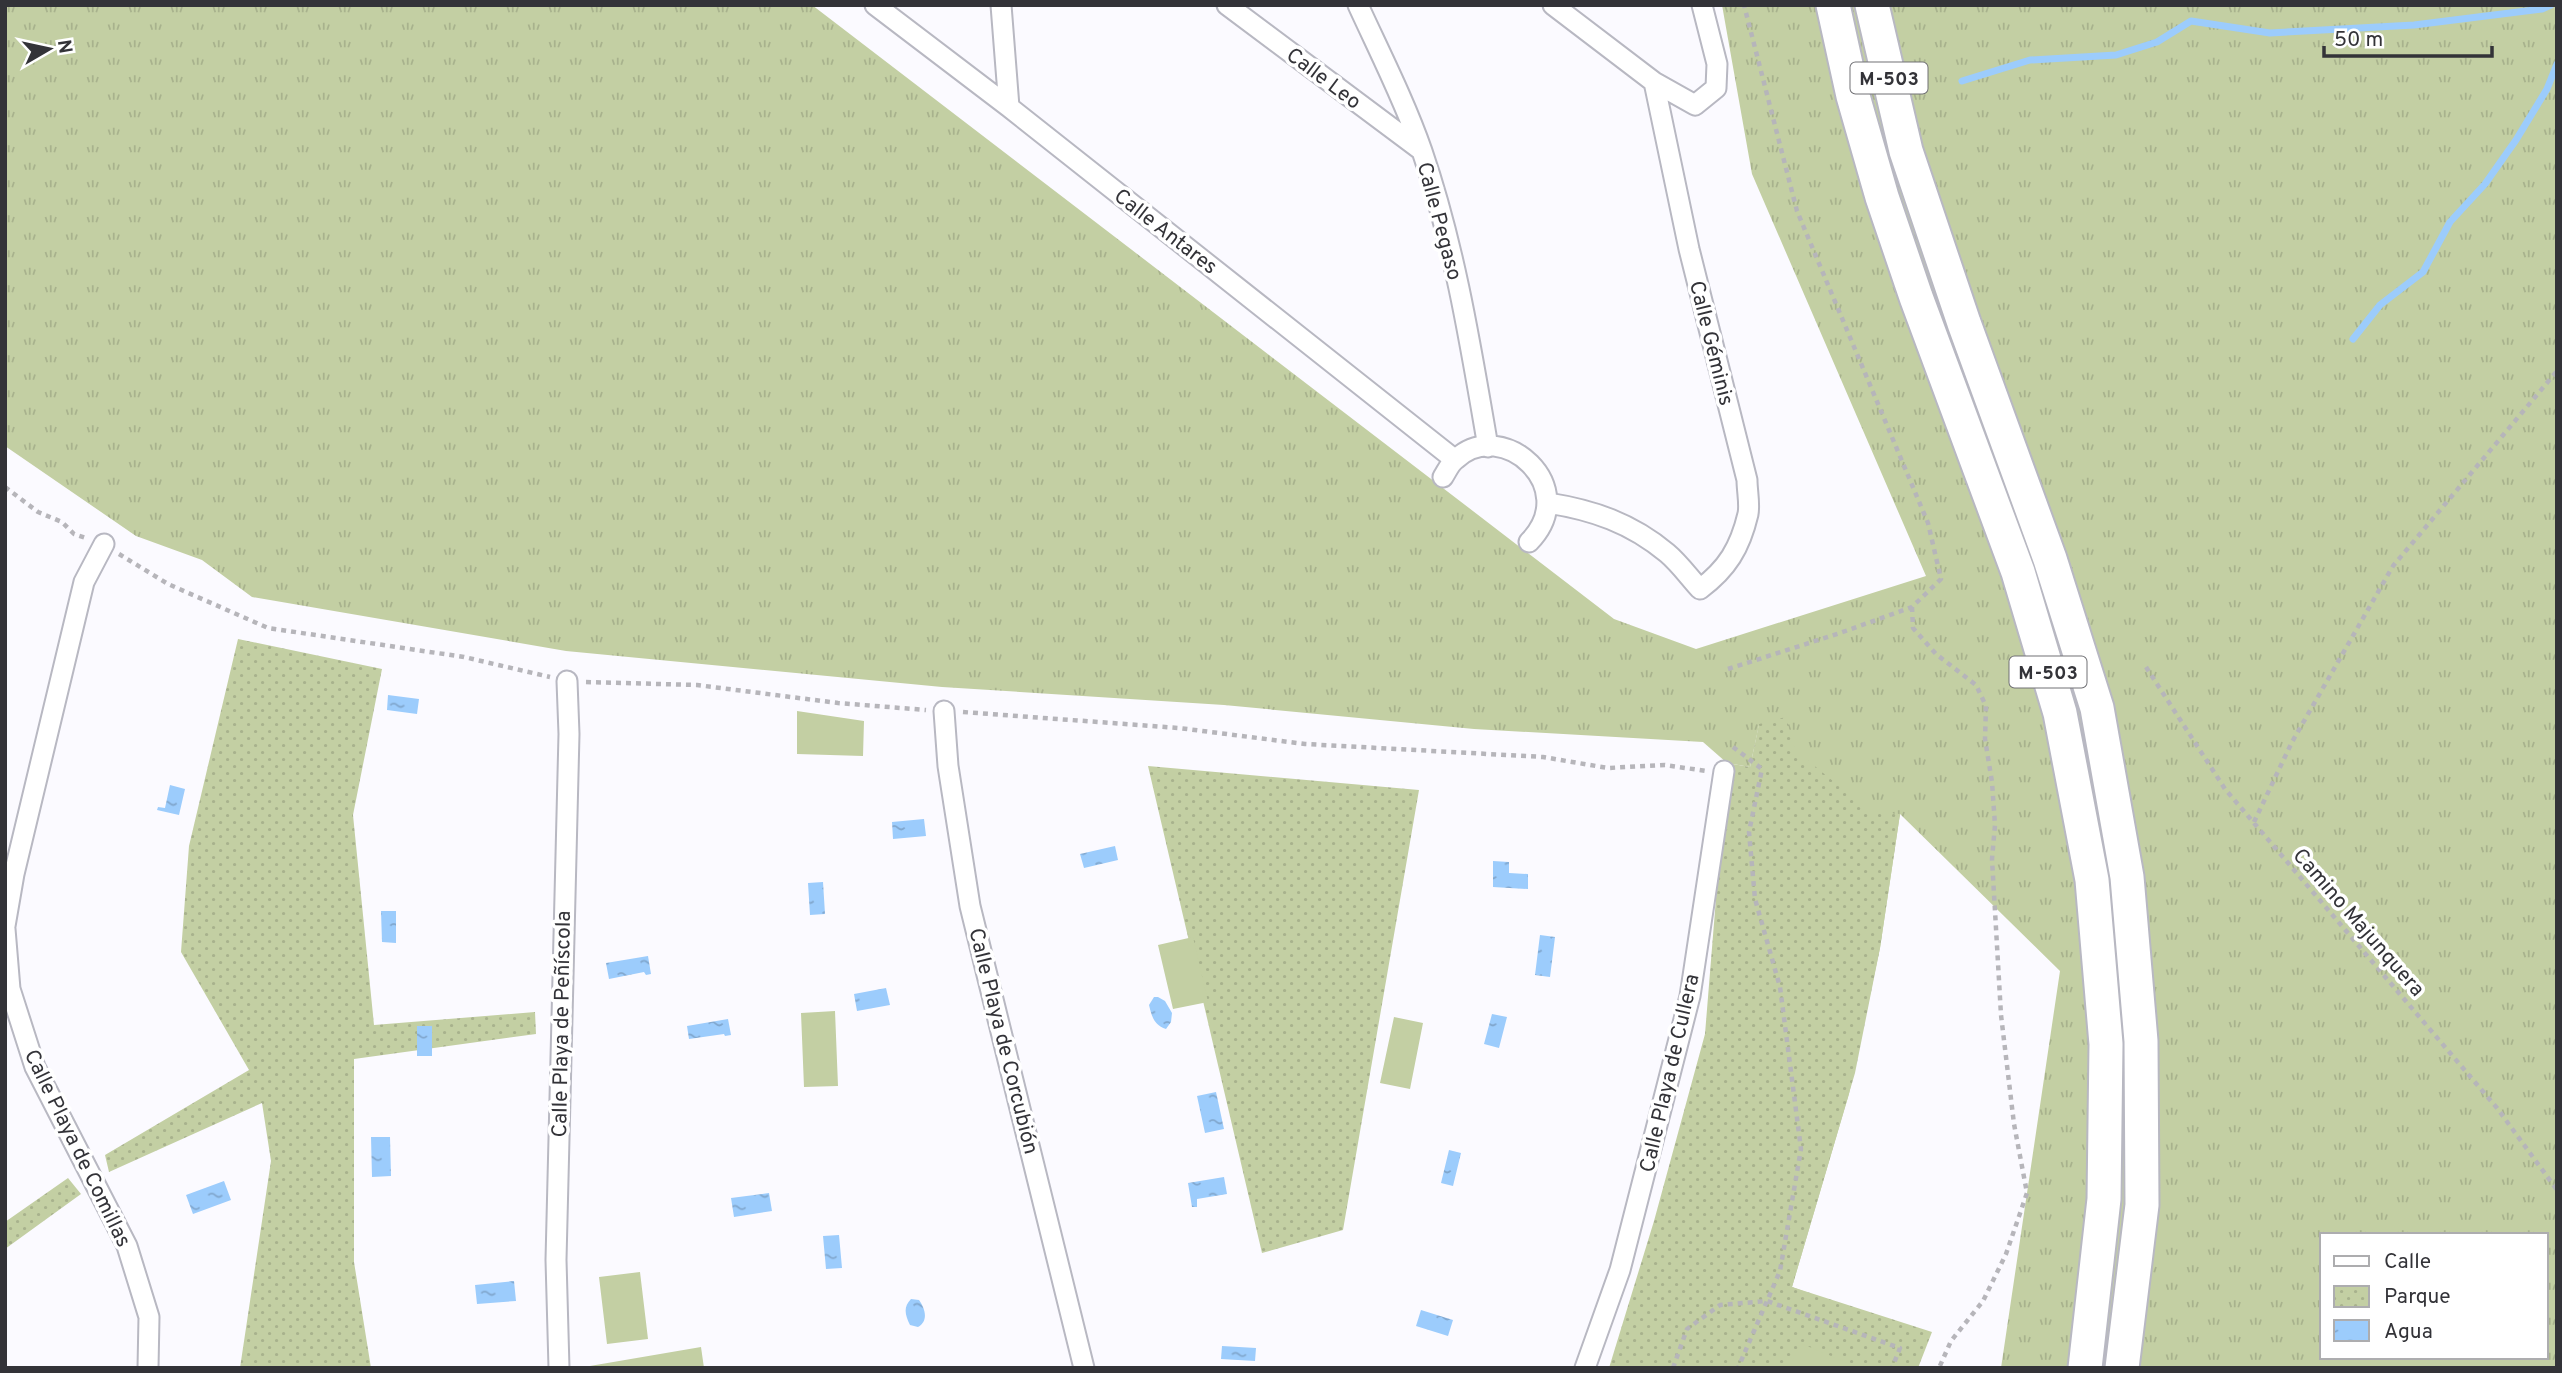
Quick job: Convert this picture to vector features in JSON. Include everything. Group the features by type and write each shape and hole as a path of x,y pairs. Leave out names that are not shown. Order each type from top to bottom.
{"highway":[{"name":"M-503","path":"1811,5 1832,104 1864,208 1916,297"},
{"name":"M-503","path":"1833,5 1853,96 1878,184 2025,598 2060,713 2092,880 2106,1044 2104,1199 2085,1368"},
{"name":"M-503","path":"1872,5 1906,151 1964,323 2050,559 2097,708 2127,877 2141,1041 2142,1205 2122,1368"},
{"name":"M-503","path":"1883,5 1906,151"}],"street":[{"name":"Calle Antares","path":"875,5 1009,107 1454,460"},
{"path":"1001,5 1009,107"},
{"name":"Calle Leo","path":"1227,5 1421,150"},
{"name":"Calle Pegaso","path":"1358,5 1421,150 1442,218 1464,309 1489,447"},
{"path":"1553,5 1654,82 1695,105 1716,88 1717,64 1702,5"},
{"name":"Calle Géminis","path":"1548,503 1584,508 1624,524 1668,554 1700,589 1720,574 1732,556 1748,513 1747,480 1689,249 1654,82"},
{"path":"1443,477 1454,460 1468,450 1489,447 1511,450 1529,461 1543,482 1548,503 1543,523 1529,542"},
{"name":"Calle Playa de Comillas","path":"104,544 84,582 14,874 5,928 10,989 35,1067 127,1246 149,1317 148,1368"},
{"name":"Calle Playa de Peñíscola","path":"559,1368 556,1260 569,734 567,681"},
{"name":"Calle Playa de Corcubión","path":"944,711 948,766 970,906 1084,1368"},
{"name":"Calle Playa de Cullera","path":"1585,1368 1620,1270 1690,996 1718,772"}],"path":[{"path":"1728,669 1912,607 1941,579 1928,523 1797,211 1744,5"},
{"path":"2253,822 2292,743 2393,566 2557,371"},
{"path":"5,487 38,512 62,522 74,534 104,544 168,584 268,628 313,637 375,643 464,657 567,681 697,685 838,704 1179,728 1305,744 1543,757 1608,768 1665,765 1718,772"},
{"path":"1912,607 1913,628 1936,653 1976,685 1986,706 1985,740 1995,825 1992,859 2001,1015 2014,1124 2027,1193 2006,1254 1983,1301 1951,1342 1939,1368"},
{"name":"Camino Majunquera","path":"2146,667 2225,789 2497,1108 2557,1190"},
{"path":"1733,747 1762,769 1749,832 1755,899 1780,987 1801,1149 1780,1271 1738,1368"},
{"path":"1673,1368 1687,1329 1720,1305 1768,1301 1900,1348 1892,1368"}],"green space":[{"path":"5,5 812,5 1614,619 1696,649 1926,576 1752,174 1722,5 2557,5 2557,1368 2001,1368 2060,971 1900,814 1880,948 1849,1094 1792,1287 1926,1335 1779,1297 1759,725 1750,767 1727,763 1703,742 1474,729 1224,705 942,687 566,651 252,597 202,560 136,536 5,446"},
{"path":"238,639 382,669 353,815 374,1025 535,1012 536,1034 354,1059 354,1262 371,1368 240,1368 271,1161 262,1103 109,1172 105,1155 249,1070 181,952 189,846"},
{"path":"797,711 864,721 863,756 797,754"},
{"path":"1786,717 1795,750 1871,812 1900,814 1880,948 1855,1073 1792,1287 1932,1332 1918,1368 1609,1368 1654,1221 1705,1034 1727,763 1750,767 1759,724"},
{"path":"1148,766 1419,790 1343,1230 1262,1253"},
{"path":"1193,937 1208,1002 1173,1009 1158,945"},
{"path":"835,1011 838,1086 804,1087 801,1013"},
{"path":"1394,1017 1423,1023 1410,1089 1380,1083"},
{"path":"68,1178 81,1194 5,1249 5,1222"},
{"path":"640,1272 648,1339 607,1344 599,1277"},
{"path":"1800,1343 1860,1368 1790,1368"},
{"path":"701,1347 704,1368 584,1367"}],"water":[{"path":"388,695 419,699 417,714 387,710"},
{"path":"170,785 185,789 179,815 157,810 158,807 165,808"},
{"path":"924,819 926,836 893,839 892,822"},
{"path":"1115,846 1118,860 1084,868 1080,854"},
{"path":"1493,861 1509,862 1509,873 1528,874 1528,889 1493,887"},
{"path":"823,882 825,914 810,915 808,883"},
{"path":"381,911 396,911 396,943 382,942"},
{"path":"1540,935 1555,937 1550,977 1535,975"},
{"path":"648,956 651,974 646,975 644,972 609,979 606,963"},
{"path":"886,988 890,1005 857,1011 854,994"},
{"path":"1154,997 1165,1001 1172,1013 1171,1022 1166,1029 1156,1023 1153,1017 1149,1005"},
{"path":"1492,1014 1507,1017 1499,1048 1484,1044"},
{"path":"728,1019 731,1035 689,1039 687,1026"},
{"path":"417,1026 432,1026 432,1056 417,1056"},
{"path":"1216,1092 1224,1129 1205,1133 1197,1096"},
{"path":"371,1137 390,1137 391,1176 372,1177"},
{"path":"1449,1150 1461,1153 1453,1186 1441,1183"},
{"path":"1224,1177 1227,1194 1197,1199 1197,1207 1192,1207 1188,1183"},
{"path":"224,1181 231,1200 193,1214 186,1195"},
{"path":"769,1193 772,1211 734,1217 731,1198"},
{"path":"839,1235 842,1268 826,1269 823,1236"},
{"path":"514,1281 516,1301 477,1304 475,1285"},
{"path":"911,1299 919,1300 924,1310 924,1321 918,1327 910,1325 906,1314"},
{"path":"1421,1310 1453,1320 1448,1336 1416,1326"},
{"path":"1222,1346 1256,1348 1255,1361 1221,1359"}],"waterway":[{"path":"1962,81 2030,60 2116,55 2157,42 2191,21 2270,33 2414,25 2542,9 2551,5"},
{"path":"2353,339 2380,305 2423,272 2450,222 2485,184 2516,140 2547,89 2557,64"}]}
